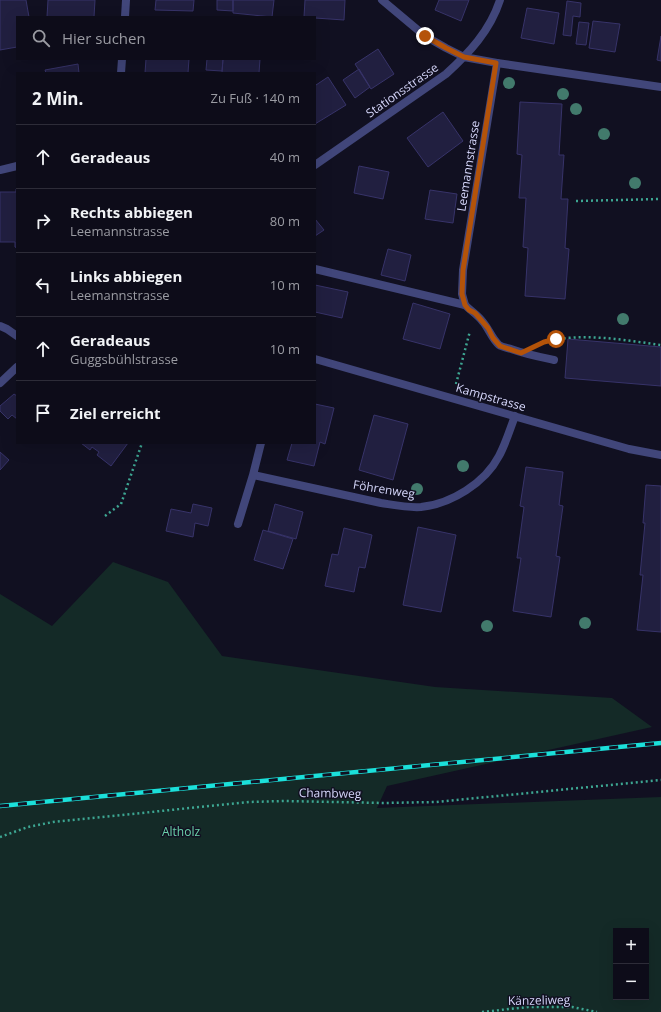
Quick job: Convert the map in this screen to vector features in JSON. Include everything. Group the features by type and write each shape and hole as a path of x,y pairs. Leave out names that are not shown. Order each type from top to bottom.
{"street":[{"path":"125,16 126,0"},
{"path":"382,0 425,36 464,57 661,88"},
{"name":"Stationsstrasse","path":"316,164 446,74 474,46 484,32 500,0"},
{"path":"120,72 122,60"},
{"name":"Leemannstrasse","path":"465,305 462,294 463,270 496,63"},
{"path":"0,170 16,166"},
{"path":"316,269 465,305 469,310 475,313 488,328 493,338 500,346 521,353 554,360"},
{"path":"0,326 16,335"},
{"name":"Kampstrasse","path":"316,359 629,449 661,455"},
{"path":"0,383 16,368"},
{"name":"Föhrenweg","path":"253,475 401,507 421,507 440,502 462,493 478,482 499,457 515,416"},
{"path":"238,524 261,444"}],"path":[{"path":"576,201 661,199"},
{"path":"456,386 471,328"},
{"path":"521,353 544,342 568,338 610,339 661,346"},
{"path":"105,516 121,504 142,444"},
{"name":"Chambweg","path":"0,837 28,827 53,822 249,802 436,802 661,780"},
{"name":"Känzeliweg","path":"482,1012 528,1007 572,1007 597,1012"}],"green space":[{"name":"Altholz","path":"113,562 168,582 222,656 435,687 612,698 652,727 387,786 377,808 661,797 661,1012 0,1012 0,594 52,626"}],"building":[{"path":"0,0 26,0 29,16 16,16 16,47 0,50"},
{"path":"48,0 95,0 94,16 47,16"},
{"path":"156,0 194,0 193,11 155,10"},
{"path":"217,0 233,0 233,11 217,10"},
{"path":"233,0 274,0 272,16 233,13"},
{"path":"305,0 345,0 344,20 304,16"},
{"path":"439,0 469,0 461,21 435,10"},
{"path":"567,1 581,3 580,17 573,16 571,36 563,35"},
{"path":"527,8 559,13 554,44 521,38"},
{"path":"593,21 620,24 615,52 589,48"},
{"path":"579,22 589,23 586,45 576,44"},
{"path":"661,36 661,61 657,60"},
{"path":"378,49 394,74 371,89 355,64"},
{"path":"146,60 189,60 188,72 145,72"},
{"path":"207,60 223,60 222,71 206,70"},
{"path":"223,60 260,60 259,72 222,72"},
{"path":"78,64 79,72 46,72 45,70"},
{"path":"359,69 370,87 355,98 343,80"},
{"path":"328,77 346,105 316,123 316,85"},
{"path":"520,102 562,104 559,155 564,155 561,199 568,199 565,248 569,249 565,299 525,296 528,248 523,247 526,198 519,198 522,155 517,154"},
{"path":"443,112 463,141 428,167 407,138"},
{"path":"359,166 389,172 383,199 354,193"},
{"path":"430,190 457,194 453,223 425,219"},
{"path":"0,192 16,192 16,248 15,242 0,242"},
{"path":"316,220 324,230 316,235"},
{"path":"388,249 411,255 405,281 381,275"},
{"path":"316,285 348,292 342,318 316,312"},
{"path":"413,303 450,314 440,349 403,339"},
{"path":"568,339 661,347 661,386 565,378"},
{"path":"14,394 16,395 16,418 12,415 8,419 0,411 0,406"},
{"path":"316,404 334,408 325,444 320,442 314,466 287,460 292,444 316,444"},
{"path":"374,415 408,424 393,480 359,470"},
{"path":"82,444 127,444 111,466 97,455 99,452 92,447 90,450"},
{"path":"0,452 9,460 0,470"},
{"path":"526,467 563,472 559,505 563,506 556,556 560,557 551,617 513,611 521,558 517,558 524,507 520,506"},
{"path":"646,485 661,486 661,632 637,630 643,575 640,575 645,523 643,523"},
{"path":"193,504 212,508 208,526 195,523 193,537 166,531 171,509 191,513"},
{"path":"275,504 303,512 296,539 268,531"},
{"path":"418,527 456,535 441,612 403,605"},
{"path":"344,528 372,535 365,568 359,567 354,592 325,586 332,554 338,555"},
{"path":"263,530 293,539 283,569 254,560"}],"railway":[{"path":"0,806 661,743"}],"route":[{"path":"425,36 464,57 496,63 463,270 462,294 465,305 469,310 475,313 488,328 493,338 500,346 521,353 544,342 556,339"}]}
